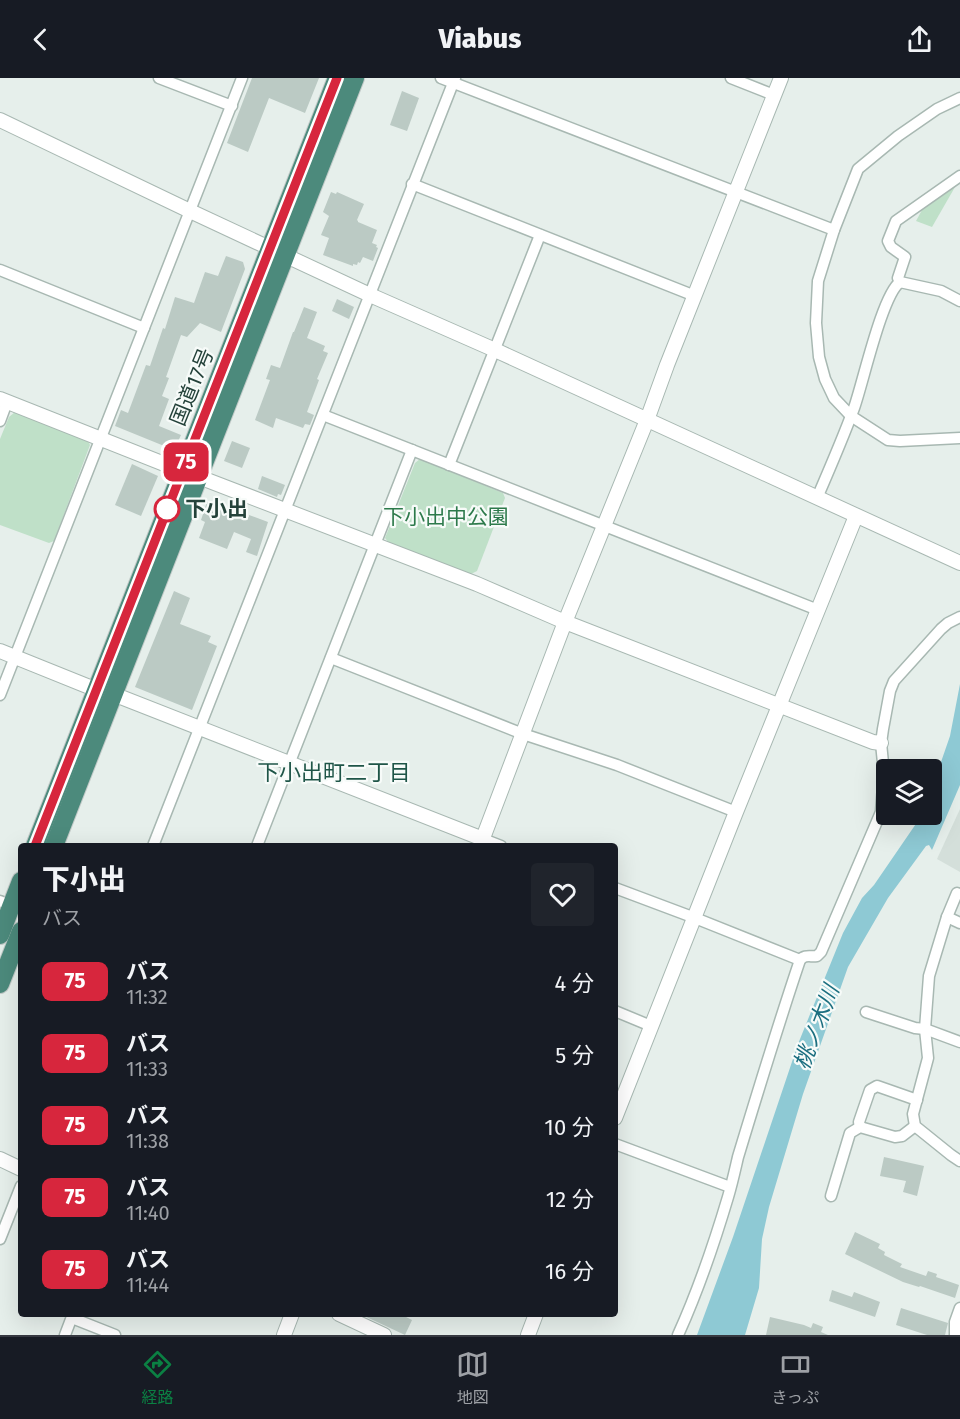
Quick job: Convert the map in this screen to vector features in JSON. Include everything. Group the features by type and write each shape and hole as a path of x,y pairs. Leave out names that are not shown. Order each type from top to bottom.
{"highway":[{"name":"国道17号","path":"278,252 337,78"},
{"name":"国道17号","path":"55,843 105,692 190,474 278,252 355,78"},
{"name":"国道17号","path":"36,843 105,692"},
{"path":"0,935 18,888"},
{"path":"0,984 18,939"}],"street":[{"path":"159,78 231,106"},
{"path":"0,695 242,78"},
{"path":"441,78 454,80 834,230"},
{"path":"731,78 774,95"},
{"path":"0,651 200,728 481,843 565,622 781,78"},
{"path":"154,843 454,80"},
{"path":"960,98 937,109 898,136 858,169 834,230 818,281 817,339 825,378 834,398 851,416 888,440 960,438"},
{"path":"0,120 370,295 960,563"},
{"path":"900,282 898,278 905,257 891,248 888,241 896,221 960,176"},
{"path":"412,184 695,296"},
{"path":"449,465 540,235"},
{"path":"0,270 144,328"},
{"path":"900,282 941,291 960,301"},
{"path":"818,498 851,416 884,311 895,286 900,282"},
{"path":"0,421 4,401 477,584 565,622 780,706 873,742 881,743"},
{"path":"323,415 818,610"},
{"path":"258,843 412,450"},
{"path":"618,1110 856,516"},
{"path":"678,1335 713,1245 775,1035 800,960 807,956 817,956 821,952 881,812 884,773 881,743 890,691 894,681 941,629 960,617"},
{"path":"331,658 523,734 617,765 736,812"},
{"path":"618,889 800,960"},
{"path":"957,893 947,917 929,976 925,1029 928,1058 913,1114 915,1126 960,1161"},
{"path":"947,917 960,923"},
{"path":"618,1012 651,1026"},
{"path":"866,1012 960,1042"},
{"path":"860,1127 858,1122 870,1090 877,1086 917,1100"},
{"path":"831,1196 850,1133 860,1127 895,1137 902,1136 915,1126"},
{"path":"618,1145 730,1186"},
{"path":"0,1159 18,1168"},
{"path":"0,1239 18,1194"},
{"path":"955,1335 960,1308"},
{"path":"65,1335 73,1317"},
{"path":"75,1317 115,1335"},
{"path":"284,1335 291,1317"},
{"path":"345,1317 384,1335"},
{"path":"528,1335 535,1317"}],"shaded area":[{"path":"960,809 960,872 937,859"}],"green space":[{"path":"955,187 932,227 916,221 922,210"},
{"path":"15,412 87,439 90,445 54,541 49,543 0,525 0,439 9,417"},
{"name":"下小出中公園","path":"420,459 503,493 505,498 477,571 471,574 389,543 385,538 415,463"}],"water":[{"name":"桃ノ木川","path":"960,684 960,785 932,850 929,845 926,846 888,898 848,967 803,1094 769,1207 762,1239 759,1288 745,1335 697,1335 733,1237 798,1044 843,933 862,898 874,885 915,825 942,825 942,759 950,736"}],"building":[{"path":"252,78 319,78 305,113 269,98 248,152 227,143"},
{"path":"402,91 419,98 407,131 390,125"},
{"path":"331,192 336,194 337,192 364,204 357,220 377,230 372,243 378,248 373,261 363,257 360,263 353,264 353,266 323,255 329,238 321,235 329,216 323,212"},
{"path":"226,256 243,262 245,269 221,332 200,323 187,337 181,335 166,377 169,378 162,396 169,399 159,426 181,435 174,450 115,426 121,410 128,413 146,365 150,366 175,297 194,303 205,272 218,276"},
{"path":"337,299 354,307 349,319 332,311"},
{"path":"304,307 317,312 307,338 325,346 323,351 328,353 307,412 314,415 310,425 305,424 303,428 276,418 273,428 255,420 270,380 266,379 271,365 280,368"},
{"path":"232,441 250,448 242,468 224,461"},
{"path":"132,464 158,476 141,516 115,505"},
{"path":"262,476 285,485 281,495 278,494 277,497 258,489"},
{"path":"207,502 268,522 257,556 246,552 251,539 234,532 227,549 199,538 205,522 201,520"},
{"path":"174,591 190,598 180,624 211,636 208,642 217,646 192,710 135,687"},
{"path":"884,1157 924,1166 917,1196 903,1192 906,1181 880,1176"},
{"path":"855,1232 880,1244 878,1248 885,1252 884,1255 902,1264 900,1267 926,1276 928,1271 937,1274 936,1277 959,1285 955,1298 903,1282 845,1254"},
{"path":"832,1290 852,1297 854,1292 880,1302 875,1317 829,1301"},
{"path":"901,1308 948,1323 945,1335 927,1335 896,1325"},
{"path":"366,1317 406,1317 412,1320 405,1335"},
{"path":"770,1317 811,1328 813,1323 823,1327 821,1332 828,1335 766,1335"}],"bus line":[{"name":"75","path":"36,843 337,78"}],"place":[{"name":"下小出","path":"167,509"}],"district":[{"name":"下小出町二丁目","path":"334,772"}]}
